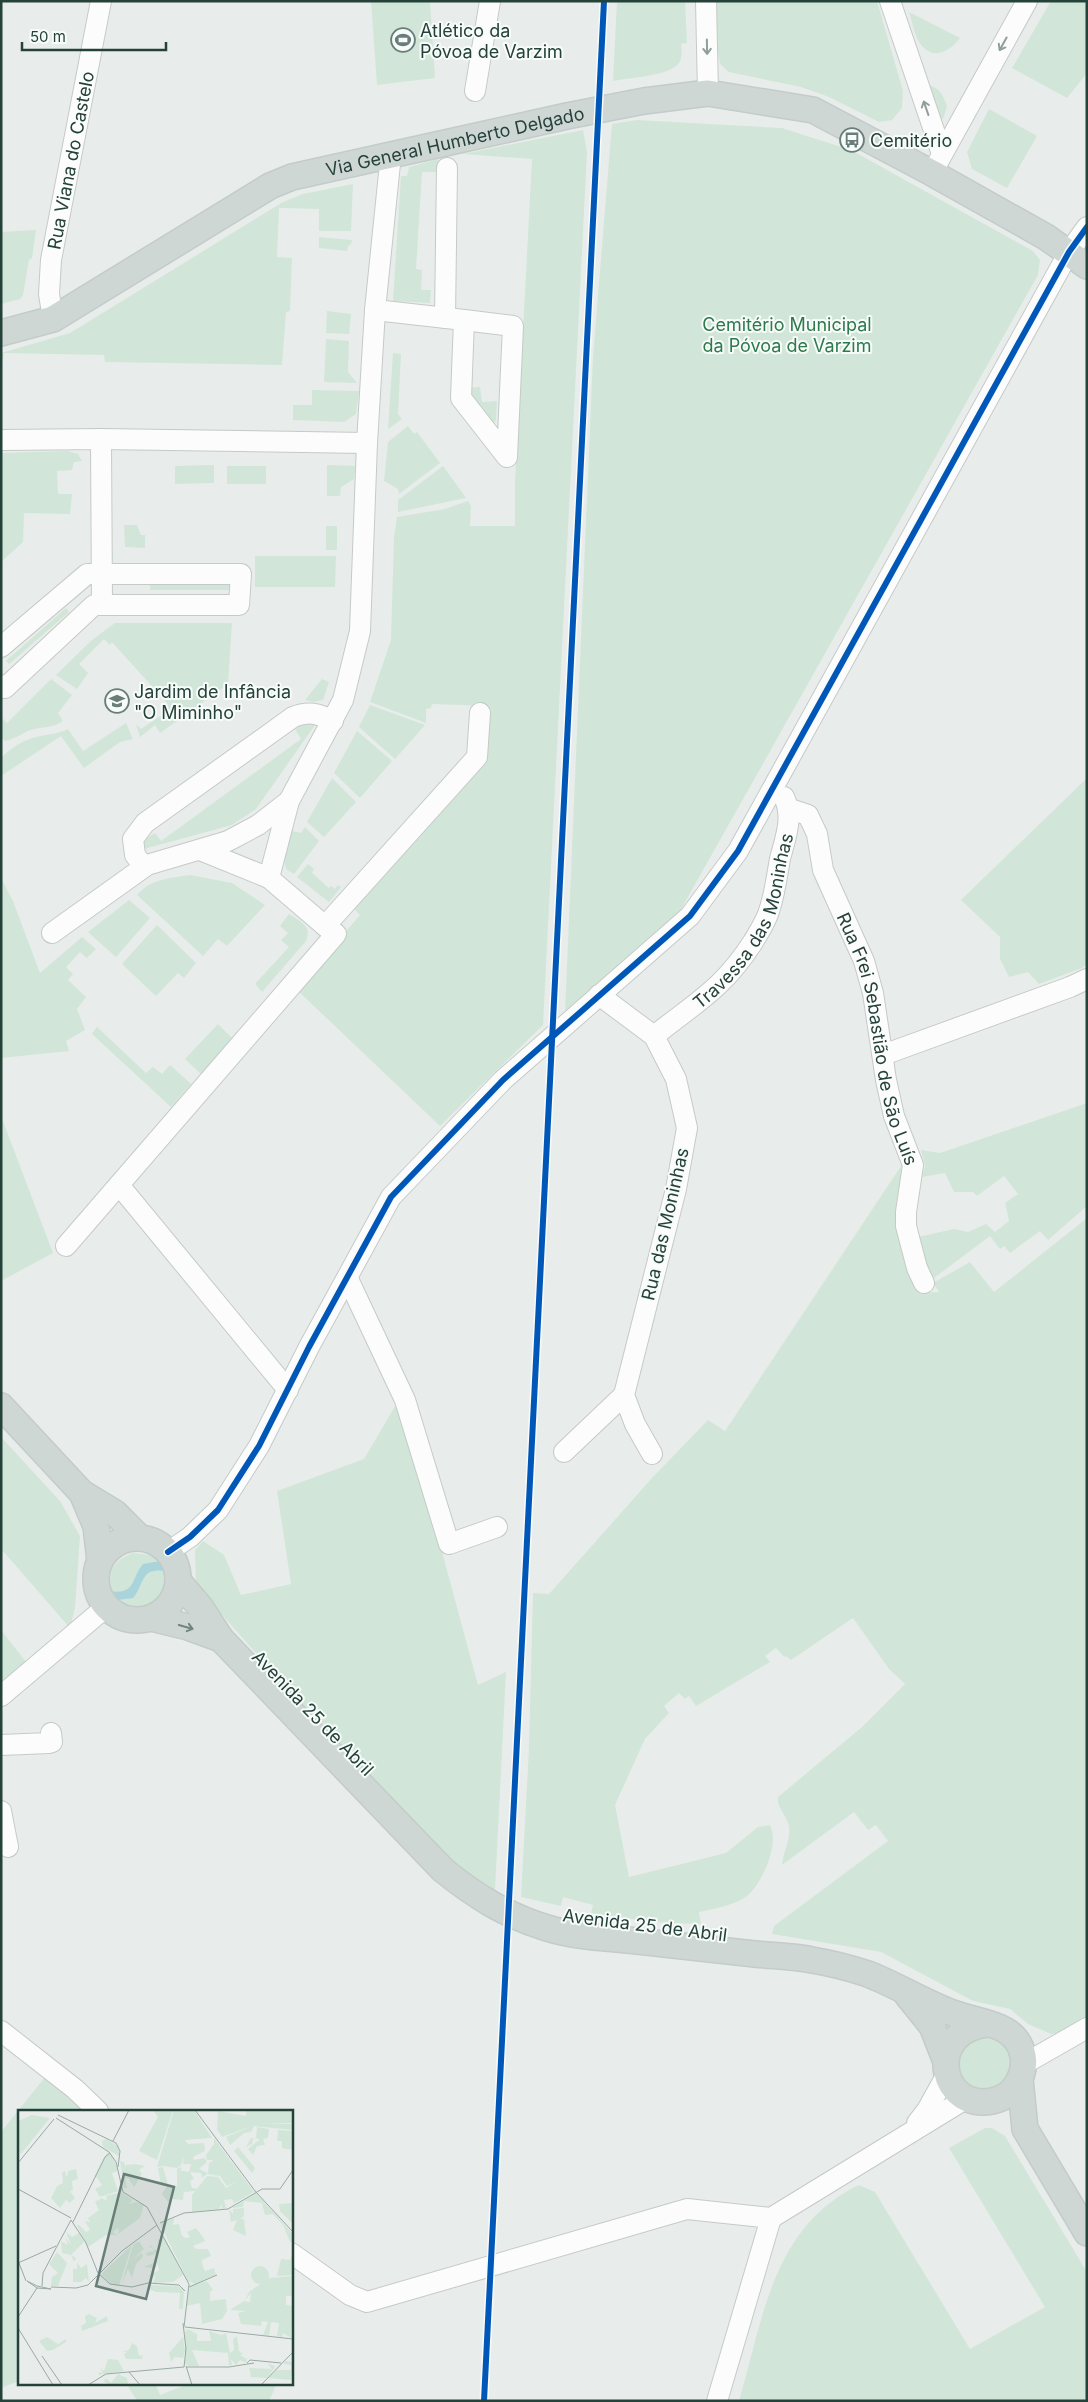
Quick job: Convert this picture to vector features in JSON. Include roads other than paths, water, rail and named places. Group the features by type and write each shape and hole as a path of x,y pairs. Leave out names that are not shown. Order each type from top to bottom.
{"main road":[{"name":"Via General Humberto Delgado","path":"1,333 53,319 270,186 292,177 567,116 644,101 708,93 813,110 937,163 1078,259"},
{"path":"1,1406 82,1492 114,1513 140,1538"},
{"path":"82,1492 96,1526 100,1561"},
{"path":"140,1538 160,1544 168,1552 178,1571 178,1582 176,1594 162,1613 139,1621 126,1620 106,1607 99,1597 96,1573 106,1551 127,1539 140,1538"},
{"name":"Avenida 25 de Abril","path":"178,1582 201,1608 221,1639 443,1870 473,1894 508,1914 548,1928 591,1937 811,1960 868,1974 951,2013 987,2024 997,2025 1013,2036 1019,2044 1025,2129 1087,2233"},
{"name":"Avenida 25 de Abril","path":"151,1618 221,1639"},
{"name":"Avenida 25 de Abril","path":"904,1991 932,2026 946,2067 958,2092 1025,2129"},
{"path":"946,2067 954,2038 964,2030 975,2025 987,2024"},
{"path":"974,2100 994,2101 1005,2096 1014,2089 1022,2072"}],"street":[{"name":"Rua Viana do Castelo","path":"53,319 49,294 51,260 101,1"},
{"path":"475,91 490,1"},
{"path":"706,1 708,93"},
{"path":"890,1 937,163"},
{"path":"937,163 1027,1"},
{"path":"269,878 290,801 343,700 360,631 367,443 375,310 391,154"},
{"path":"375,310 455,319 513,326 508,457 461,398 455,319 447,168"},
{"path":"168,1552 190,1537 218,1510 259,1446 309,1347 348,1280 392,1197 503,1080 690,916 738,851 1078,259 1087,227"},
{"path":"1,440 101,439 367,443"},
{"path":"101,439 102,604"},
{"path":"1,647 87,574 102,572 242,574 239,605 94,605 5,688 1,685"},
{"path":"144,867 135,855 133,838 145,823 292,717 306,712 322,715 333,721"},
{"path":"326,926 477,757 480,713"},
{"name":"Travessa das Moninhas","path":"654,1036 694,1008 720,985 740,963 770,910 790,809 784,796 775,786"},
{"path":"52,933 144,867 228,841 258,825 290,801"},
{"name":"Rua Frei Sebastião de São Luís","path":"790,809 808,815 817,834 823,870 864,961 875,1003 894,1116 913,1165 906,1212 906,1226 917,1268 924,1283"},
{"path":"66,1246 336,934 269,878 200,850"},
{"path":"883,1055 1070,987 1087,979"},
{"name":"Rua das Moninhas","path":"599,995 654,1036 676,1079 687,1128 676,1189 624,1395"},
{"path":"119,1185 288,1390"},
{"path":"348,1280 405,1400 449,1544 497,1527"},
{"path":"564,1452 624,1395 635,1424 652,1454"},
{"path":"1,1696 106,1607"},
{"path":"1,1745 49,1743 52,1742 51,1733"},
{"path":"1,1811 8,1847"},
{"path":"1022,2072 1056,2044 1087,2028"},
{"path":"1,2031 75,2089 97,2110"},
{"path":"1013,2036 1056,2044"},
{"path":"908,2134 927,2110 946,2067"},
{"path":"292,2254 350,2295 367,2302 483,2270 688,2209 771,2218 908,2134 974,2100"},
{"path":"717,2401 771,2218"}],"water":[{"path":"159,1561 165,1571 157,1570 147,1574 133,1598 117,1600 111,1591 119,1592 129,1588 143,1564"}],"place":[{"name":"Atlético da Póvoa de Varzim","path":"403,40"},
{"name":"Cemitério","path":"852,140"},
{"name":"Jardim de Infância \"O Miminho\"","path":"117,701"}],"park label":[{"name":"Cemitério Municipal da Póvoa de Varzim","path":"787,334"}]}
